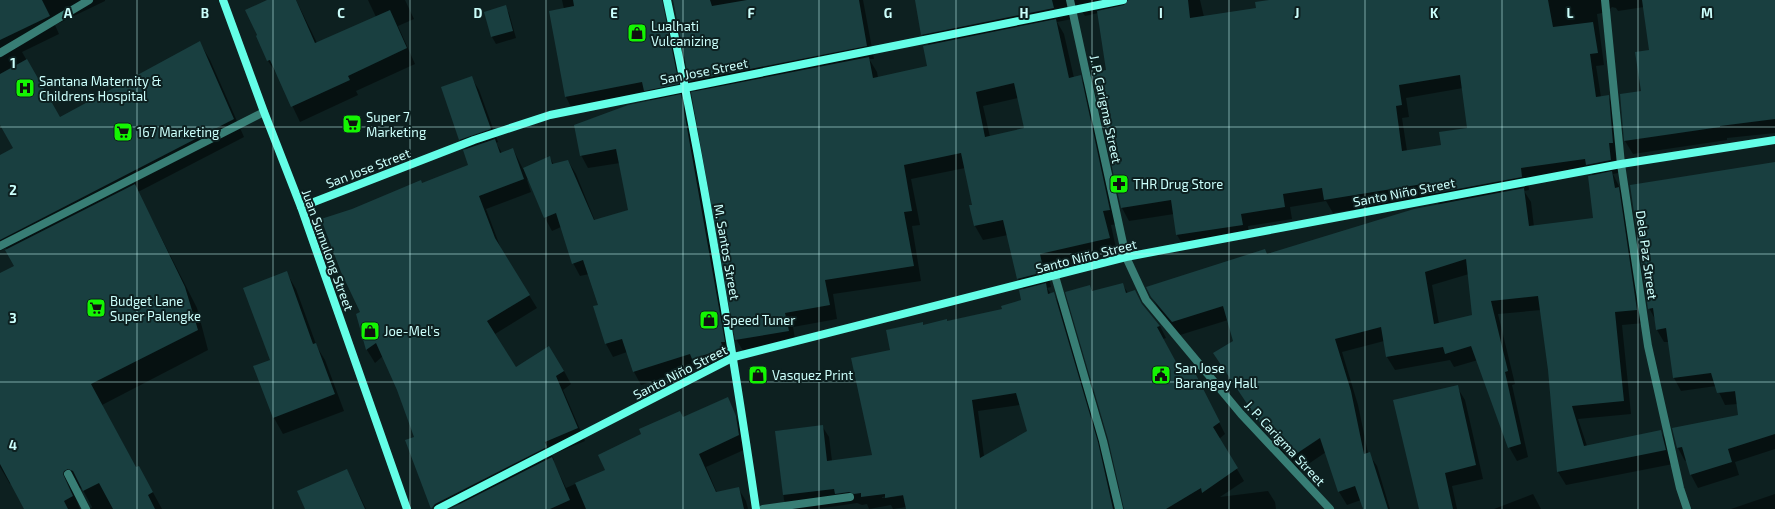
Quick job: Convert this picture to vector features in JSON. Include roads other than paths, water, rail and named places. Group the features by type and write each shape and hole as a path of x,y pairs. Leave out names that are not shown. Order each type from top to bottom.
{"street":[{"path":"0,53 89,0"},
{"name":"Juan Sumulong Street","path":"224,0 264,112 301,207 407,509"},
{"name":"M. Santos Street","path":"667,0 686,87 734,358 756,509"},
{"name":"J. P. Carigma Street","path":"1070,0 1126,257 1146,300 1241,414 1330,509"},
{"name":"San Jose Street","path":"301,207 474,140 550,115 1123,0"},
{"name":"Dela Paz Street","path":"1605,0 1621,164 1648,346 1680,488 1687,509"},
{"path":"0,246 264,112"},
{"name":"Santo Niño Street","path":"438,509 734,358 1126,257 1621,164 1775,140"},
{"path":"1055,276 1103,441 1119,509"},
{"path":"68,474 86,509"},
{"path":"763,509 850,497"}],"place":[{"name":"Lualhati Vulcanizing","path":"637,33"},
{"name":"Santana Maternity & Childrens Hospital","path":"25,88"},
{"name":"Super 7 Marketing","path":"352,124"},
{"name":"167 Marketing","path":"123,132"},
{"name":"THR Drug Store","path":"1119,184"},
{"name":"Budget Lane Super Palengke","path":"96,308"},
{"name":"Speed Tuner","path":"709,320"},
{"name":"Joe-Mel's","path":"370,331"},
{"name":"Vasquez Print","path":"758,375"},
{"name":"San Jose Barangay Hall","path":"1161,375"}]}
